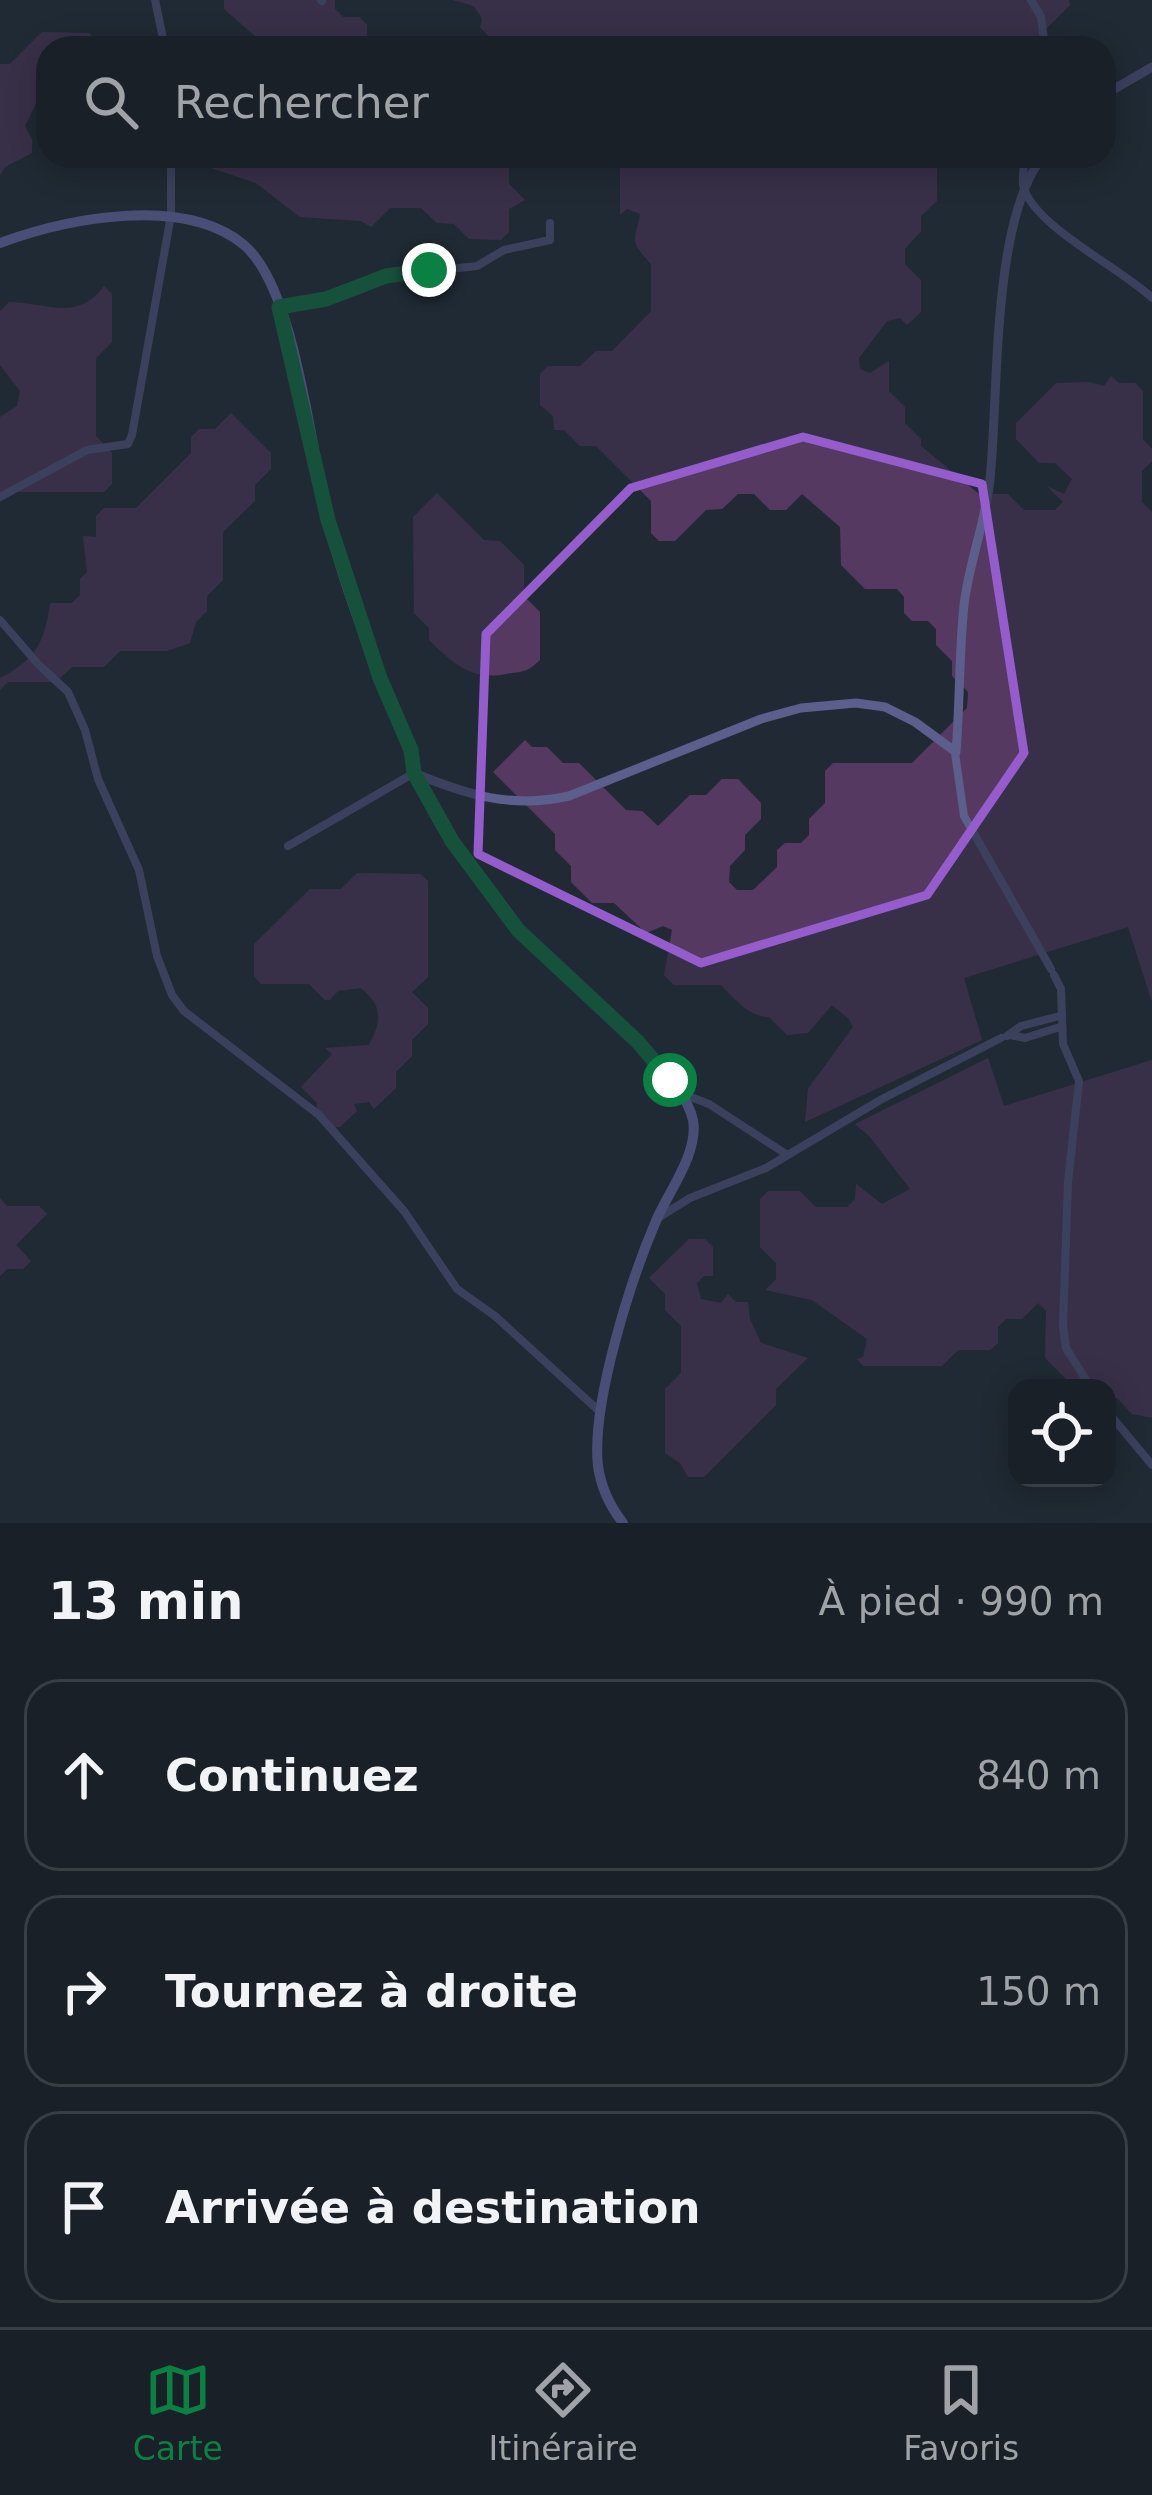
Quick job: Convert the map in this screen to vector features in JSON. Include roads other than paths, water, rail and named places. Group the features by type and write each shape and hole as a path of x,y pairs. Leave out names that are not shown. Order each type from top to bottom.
{"main road":[{"path":"0,243 60,227 170,215 216,227 249,249 279,307 328,520 380,678 411,750 414,773 452,841 518,930 638,1042 688,1106 694,1131 631,1292 599,1411 599,1471 608,1502 622,1523"}],"street":[{"path":"155,0 162,36"},
{"path":"1031,0 1045,36"},
{"path":"1116,85 1152,67"},
{"path":"0,497 87,449 128,444 133,435 170,215 171,168"},
{"path":"1024,168 1023,188 1059,231 1152,298"},
{"path":"1036,168 1014,216 1000,319 991,476 964,604 955,753 964,817 1061,989 1060,1027 1079,1081 1068,1182 1063,1328 1066,1348 1085,1379"},
{"path":"279,307 326,299 400,273 477,266 504,250 550,239 550,223"},
{"path":"0,620 68,692 86,730 98,779 139,870 149,932 172,995 184,1011 319,1115 404,1210 458,1289 495,1316 599,1411"},
{"path":"288,846 414,773 489,800 539,803 801,708 856,704 901,713 955,753"},
{"path":"656,1219 690,1198 766,1168 882,1099 1021,1026 1060,1016"},
{"path":"1006,1036 1025,1038 1060,1027"},
{"path":"680,1093 709,1104 786,1154"},
{"path":"1116,1422 1152,1465"}]}
